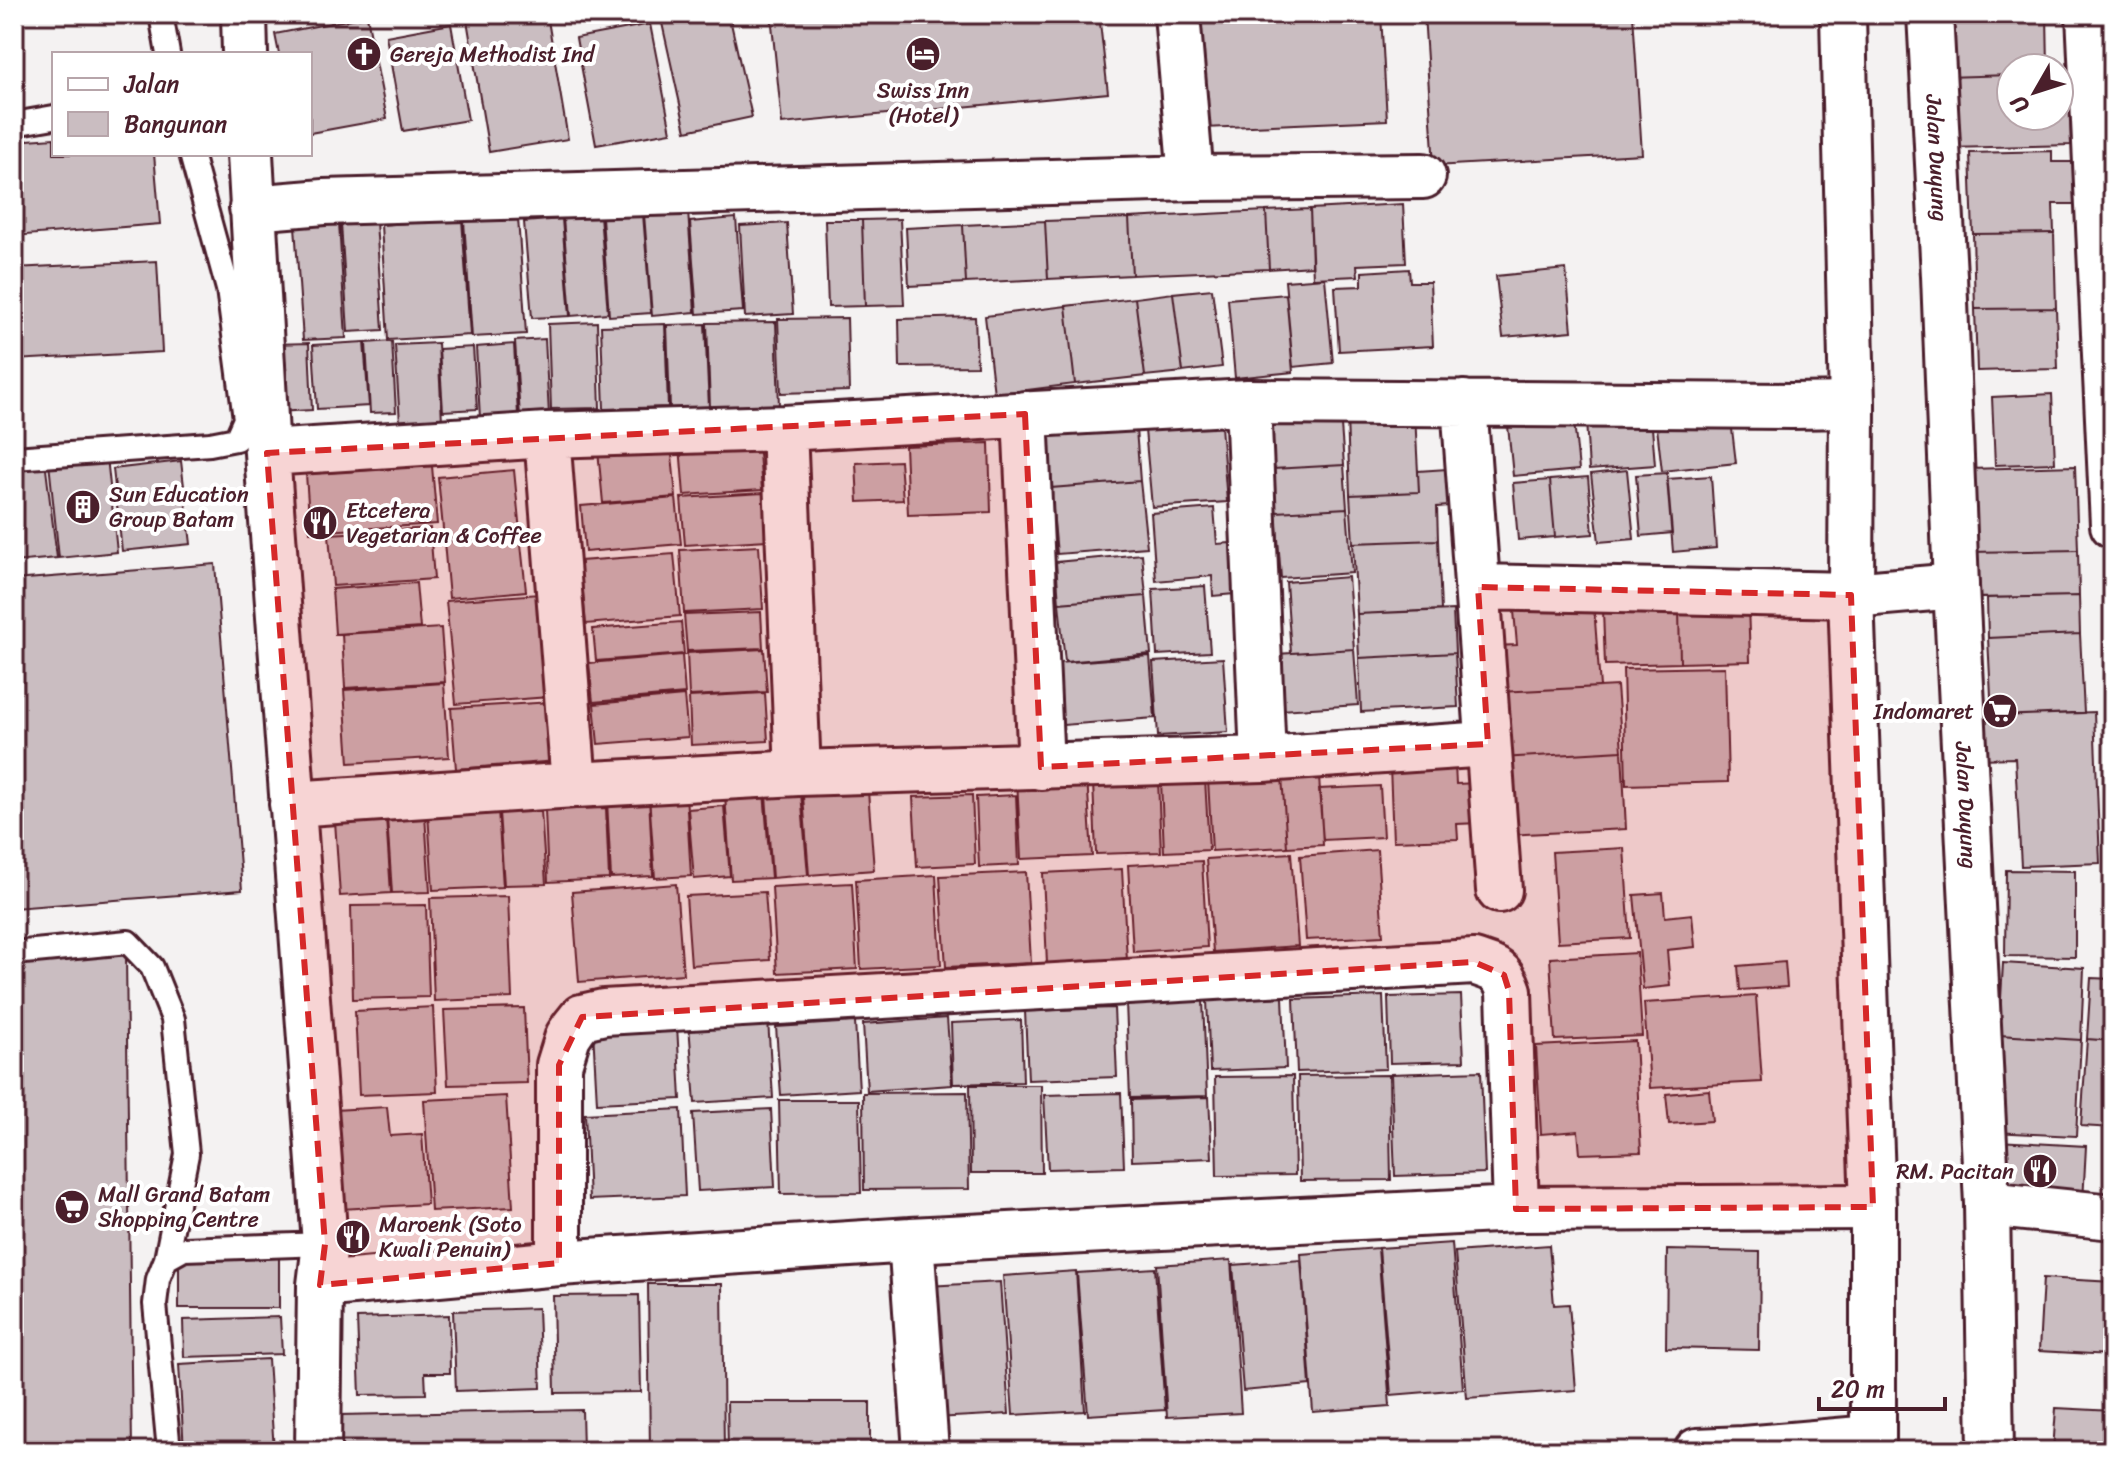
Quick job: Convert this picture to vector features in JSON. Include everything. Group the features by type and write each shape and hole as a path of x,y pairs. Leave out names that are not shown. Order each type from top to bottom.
{"main road":[{"path":"244,14 245,52"},
{"path":"1177,14 1193,178"},
{"path":"1697,1451 1872,1445 1873,1207 1851,595 1852,405 1843,14"},
{"name":"Jalan Duyung","path":"1930,14 1987,1204 1991,1451"},
{"path":"2089,14 2106,248 2113,525"},
{"path":"250,156 267,453 323,1264 318,1451"},
{"path":"252,208 324,202 1193,178 1423,176"},
{"path":"267,453 547,435 784,428 1248,402 1852,405"},
{"path":"1248,402 1263,759"},
{"path":"1464,403 1499,890"},
{"path":"1025,414 1041,767"},
{"path":"784,428 798,773"},
{"path":"547,435 574,785"},
{"path":"1478,587 1851,595 1956,586"},
{"path":"292,804 798,773 1263,759 1488,744"},
{"path":"559,1263 559,1065 568,1036 582,1017 604,1012 1474,962 1504,975 1509,991 1516,1209"},
{"path":"1987,1204 2113,1217"},
{"path":"323,1264 559,1263 911,1240 1516,1209 1873,1207"},
{"path":"911,1240 926,1451"}],"lane":[{"path":"161,14 168,52"},
{"path":"14,124 52,117"},
{"path":"14,458 210,444 236,439 245,419 228,289 192,156"},
{"path":"14,953 128,942 152,967 173,1019 187,1154 155,1304 169,1451"},
{"path":"166,1259 184,1249 323,1264"}],"highlighted area":[{"path":"1025,414 1041,767 1488,744 1478,587 1851,595 1873,1207 1516,1209 1509,991 1504,975 1474,962 582,1017 559,1065 559,1263 320,1285 325,1244 267,453"}],"building":[{"path":"466,14 547,14 568,139 489,152"},
{"path":"704,14 729,14 752,117 686,131 662,23"},
{"path":"771,14 1099,14 1108,93 782,124"},
{"path":"1198,14 1381,14 1387,120 1204,128"},
{"path":"1424,14 1633,14 1642,154 1434,166"},
{"path":"1944,14 2047,14 2048,52 1995,52 1995,75 1945,77"},
{"path":"367,16 387,119 312,133 312,52 279,52 275,34"},
{"path":"451,24 468,120 403,131 386,36"},
{"path":"650,24 671,132 596,145 576,38"},
{"path":"1995,75 1995,132 2071,132 2071,145 1948,148 1945,77"},
{"path":"52,138 52,156 154,156 160,224 14,236 14,141"},
{"path":"2052,151 2052,162 2073,162 2074,204 2053,204 2054,233 1973,234 1970,153"},
{"path":"1403,204 1406,263 1357,265 1358,276 1313,278 1310,209"},
{"path":"1310,209 1312,266 1269,269 1266,211"},
{"path":"688,211 695,312 652,316 644,214"},
{"path":"1266,211 1269,269 1132,275 1129,218"},
{"path":"643,214 651,313 609,316 602,217"},
{"path":"600,215 608,313 571,316 563,218"},
{"path":"518,218 526,334 472,337 464,221"},
{"path":"736,218 743,311 697,314 690,222"},
{"path":"1129,218 1132,275 1048,279 1045,221"},
{"path":"462,219 470,335 388,340 381,225"},
{"path":"562,219 570,316 532,318 524,222"},
{"path":"900,219 904,305 865,306 862,220"},
{"path":"825,220 862,220 865,306 828,307"},
{"path":"376,221 383,330 348,332 341,223"},
{"path":"1045,221 1048,279 966,283 963,225"},
{"path":"339,223 346,338 303,340 295,226"},
{"path":"787,223 793,314 745,317 740,226"},
{"path":"963,225 966,283 909,286 906,228"},
{"path":"2054,233 2056,308 1975,309 1973,234"},
{"path":"157,261 162,352 14,360 14,268"},
{"path":"1409,269 1410,282 1430,282 1433,346 1339,351 1335,287 1362,286 1362,272"},
{"path":"1566,269 1572,331 1503,337 1496,276"},
{"path":"1325,278 1333,363 1293,367 1285,281"},
{"path":"1212,289 1222,367 1183,372 1173,293"},
{"path":"1173,293 1183,372 1145,376 1135,298"},
{"path":"1286,294 1293,372 1235,378 1228,299"},
{"path":"1135,298 1145,376 1075,384 1066,306"},
{"path":"1066,306 1075,384 994,394 985,316"},
{"path":"2056,308 2058,369 1977,371 1975,309"},
{"path":"975,317 977,366 900,367 899,319"},
{"path":"847,318 849,391 781,393 778,319"},
{"path":"597,322 600,408 551,409 548,324"},
{"path":"776,322 779,406 710,408 707,323"},
{"path":"665,324 668,407 604,409 601,326"},
{"path":"705,324 709,407 670,408 667,325"},
{"path":"545,339 549,415 520,417 515,341"},
{"path":"392,341 396,412 370,413 366,343"},
{"path":"364,342 369,406 317,409 313,345"},
{"path":"309,343 312,410 276,412 274,344"},
{"path":"438,343 442,421 400,423 395,345"},
{"path":"514,344 518,415 480,418 476,347"},
{"path":"473,347 477,409 443,411 439,349"},
{"path":"2052,394 2055,463 1995,465 1992,397"},
{"path":"1340,412 1344,465 1273,469 1269,417"},
{"path":"1730,412 1736,463 1662,471 1656,419"},
{"path":"1220,413 1227,502 1152,507 1144,419"},
{"path":"1415,414 1419,492 1350,495 1347,417"},
{"path":"1651,415 1655,465 1589,470 1586,420"},
{"path":"1574,421 1579,470 1513,476 1508,426"},
{"path":"1136,429 1140,481 1051,488 1046,437"},
{"path":"670,434 676,497 603,503 597,440"},
{"path":"758,441 762,490 684,495 680,446"},
{"path":"989,443 991,512 908,515 905,446"},
{"name":"Sun Education Group Batam","path":"107,457 117,552 59,558 49,463"},
{"path":"45,461 57,558 14,562 14,464"},
{"path":"181,461 191,544 122,551 113,469"},
{"path":"900,461 903,500 858,502 856,463"},
{"path":"1344,465 1347,508 1276,512 1273,469"},
{"path":"432,466 437,524 310,532 306,474"},
{"path":"2075,466 2078,550 1970,552 1968,469"},
{"path":"1447,469 1449,506 1437,507 1438,540 1353,543 1350,495 1419,492 1418,471"},
{"path":"514,470 520,532 444,539 438,477"},
{"path":"1627,470 1634,539 1599,542 1591,474"},
{"path":"1667,473 1672,533 1641,536 1636,475"},
{"path":"1711,476 1716,548 1673,552 1667,479"},
{"path":"1588,477 1593,534 1555,537 1550,480"},
{"path":"1550,480 1555,537 1518,540 1513,483"},
{"path":"1140,481 1147,547 1057,554 1051,488"},
{"path":"763,493 767,540 685,545 681,498"},
{"path":"676,498 681,544 585,552 581,506"},
{"path":"1214,508 1217,544 1230,543 1234,594 1213,596 1212,576 1156,581 1151,513"},
{"path":"1347,508 1352,573 1281,578 1276,512"},
{"path":"430,528 434,579 333,586 329,534"},
{"path":"520,535 526,591 449,598 444,542"},
{"path":"1438,540 1441,610 1357,614 1353,543"},
{"path":"759,546 763,609 684,613 680,550"},
{"path":"2078,550 2079,596 1971,598 1970,552"},
{"path":"674,554 680,616 586,624 580,561"},
{"path":"1142,554 1146,596 1059,603 1056,562"},
{"path":"215,564 242,890 14,908 14,580"},
{"path":"1348,577 1354,649 1291,653 1286,582"},
{"path":"416,583 420,628 335,634 332,589"},
{"path":"1205,586 1210,652 1157,655 1153,589"},
{"path":"540,594 549,697 456,704 446,601"},
{"path":"1146,596 1151,654 1065,662 1059,603"},
{"path":"2079,596 2080,634 1988,638 1987,598"},
{"path":"1748,605 1750,661 1680,663 1679,607"},
{"path":"1594,607 1600,687 1498,692 1494,646 1517,645 1514,611"},
{"path":"1679,607 1680,663 1605,665 1603,610"},
{"path":"1453,610 1455,653 1359,658 1357,614"},
{"path":"761,612 763,648 687,651 684,615"},
{"path":"681,622 684,654 596,661 593,629"},
{"path":"441,628 445,682 345,688 342,634"},
{"path":"2080,634 2084,713 1992,716 1988,638"},
{"path":"764,649 767,692 689,696 687,653"},
{"path":"1354,649 1358,705 1281,710 1277,654"},
{"path":"1455,653 1458,707 1361,712 1359,658"},
{"path":"682,655 685,694 593,702 589,663"},
{"path":"1150,656 1155,718 1063,725 1057,663"},
{"path":"1223,658 1228,732 1158,736 1153,662"},
{"path":"1725,667 1728,782 1626,785 1623,669"},
{"path":"444,683 449,757 349,763 344,690"},
{"path":"1617,686 1622,751 1501,758 1498,692"},
{"path":"765,693 768,741 691,745 689,697"},
{"path":"684,696 688,737 598,744 594,704"},
{"path":"552,702 557,761 456,769 451,708"},
{"path":"2094,712 2100,863 2021,866 2015,758 1979,759 1978,717"},
{"path":"1622,751 1626,829 1507,835 1501,758"},
{"path":"1455,765 1456,784 1477,783 1479,823 1457,824 1458,839 1393,841 1390,767"},
{"path":"1319,775 1323,845 1287,847 1282,776"},
{"path":"1087,776 1092,856 1021,859 1017,779"},
{"path":"1282,776 1287,847 1212,851 1208,780"},
{"path":"1205,779 1209,850 1164,852 1161,781"},
{"path":"1158,780 1161,852 1096,854 1093,782"},
{"path":"1380,786 1383,837 1323,840 1319,789"},
{"path":"868,791 874,870 809,875 803,796"},
{"path":"764,792 771,878 731,880 725,795"},
{"path":"801,793 808,875 772,878 766,795"},
{"path":"686,794 691,876 655,878 649,796"},
{"path":"972,795 975,864 917,867 913,797"},
{"path":"1016,795 1019,865 979,867 976,797"},
{"path":"649,797 653,876 611,878 607,800"},
{"path":"724,806 730,876 694,879 688,809"},
{"path":"606,808 609,879 548,882 545,810"},
{"path":"498,809 503,887 433,890 428,813"},
{"path":"541,810 546,884 504,885 499,812"},
{"path":"425,815 430,892 392,893 387,817"},
{"path":"386,818 391,893 340,896 335,821"},
{"path":"1624,848 1630,938 1558,942 1552,852"},
{"path":"1377,850 1383,936 1306,940 1300,856"},
{"path":"1291,853 1298,946 1213,952 1206,859"},
{"path":"1202,861 1207,947 1133,952 1128,865"},
{"path":"1122,869 1127,961 1047,964 1043,873"},
{"path":"2006,870 2075,871 2075,957 2005,956"},
{"path":"1026,872 1031,963 946,967 940,876"},
{"path":"936,875 941,965 861,969 856,880"},
{"path":"852,883 857,969 777,973 772,887"},
{"path":"676,884 683,974 579,982 572,892"},
{"path":"765,892 770,960 691,965 686,896"},
{"path":"1663,893 1665,917 1692,914 1695,947 1667,950 1670,986 1643,989 1634,895"},
{"path":"508,896 512,998 434,1001 430,898"},
{"path":"426,905 429,997 353,999 351,906"},
{"path":"1637,953 1642,1036 1555,1040 1550,958"},
{"name":"Mall Grand Batam Shopping Centre","path":"126,955 132,1451 14,1451 14,963"},
{"path":"1785,962 1787,987 1740,990 1738,966"},
{"path":"2003,963 2084,968 2081,1040 1999,1035"},
{"path":"2091,978 2113,979 2113,1041 2087,1039"},
{"path":"1461,995 1464,1061 1390,1063 1388,997"},
{"path":"1383,996 1386,1069 1297,1072 1294,999"},
{"path":"1756,996 1762,1082 1650,1088 1644,1003"},
{"path":"1283,997 1286,1068 1210,1071 1207,1000"},
{"path":"1203,1000 1207,1096 1130,1098 1126,1003"},
{"path":"433,1007 437,1092 359,1095 355,1011"},
{"path":"524,1008 527,1083 448,1085 444,1010"},
{"path":"1114,1008 1117,1077 1028,1080 1025,1011"},
{"path":"947,1018 952,1085 867,1091 863,1024"},
{"path":"768,1020 773,1098 695,1103 689,1025"},
{"path":"1021,1020 1023,1082 953,1084 951,1023"},
{"path":"855,1022 859,1090 781,1095 776,1027"},
{"path":"677,1025 681,1099 597,1103 593,1030"},
{"path":"1999,1035 2081,1040 2076,1136 1994,1132"},
{"path":"2087,1039 2113,1041 2113,1128 2081,1126"},
{"path":"1635,1041 1641,1152 1580,1154 1578,1131 1541,1134 1536,1046"},
{"path":"1481,1071 1485,1173 1395,1176 1391,1074"},
{"path":"1389,1075 1391,1180 1300,1181 1298,1076"},
{"path":"1293,1076 1295,1175 1217,1176 1215,1077"},
{"path":"970,1085 1041,1085 1042,1173 971,1173"},
{"path":"1709,1090 1712,1121 1669,1124 1666,1094"},
{"path":"967,1092 969,1189 864,1190 863,1093"},
{"path":"1121,1093 1124,1167 1048,1169 1044,1095"},
{"path":"506,1096 513,1207 431,1211 424,1100"},
{"path":"1209,1097 1212,1158 1132,1161 1131,1100"},
{"path":"779,1100 859,1100 861,1193 781,1194"},
{"path":"387,1107 390,1136 422,1134 427,1204 341,1209 334,1110"},
{"path":"681,1109 685,1196 589,1200 585,1114"},
{"path":"771,1109 775,1187 698,1191 693,1113"},
{"name":"RM. Pacitan","path":"1997,1141 2086,1146 2083,1202 1994,1196"},
{"path":"1452,1243 1463,1389 1391,1395 1379,1248"},
{"path":"1549,1245 1554,1305 1569,1304 1576,1390 1467,1398 1455,1252"},
{"path":"1378,1248 1390,1406 1313,1412 1301,1254"},
{"path":"1667,1250 1760,1252 1759,1350 1666,1348"},
{"path":"179,1257 279,1257 279,1308 179,1308"},
{"path":"1231,1260 1241,1413 1167,1417 1157,1265"},
{"path":"1301,1260 1310,1385 1243,1391 1233,1265"},
{"path":"1155,1268 1165,1410 1088,1415 1077,1273"},
{"path":"1076,1271 1085,1411 1013,1415 1003,1276"},
{"path":"2043,1278 2113,1282 2110,1355 2039,1351"},
{"path":"1000,1282 1009,1414 935,1418 927,1286"},
{"path":"648,1284 722,1284 724,1451 650,1451"},
{"path":"639,1295 641,1392 555,1393 553,1296"},
{"path":"538,1308 541,1388 456,1391 453,1311"},
{"path":"449,1315 450,1373 425,1373 426,1394 360,1395 357,1318"},
{"path":"280,1317 282,1354 184,1357 183,1320"},
{"path":"268,1359 274,1451 184,1451 179,1364"},
{"path":"727,1402 870,1402 870,1451 728,1451"},
{"path":"2056,1408 2113,1411 2113,1451 2053,1451"},
{"path":"582,1410 583,1450 341,1451 340,1415"}],"place":[{"name":"Gereja Methodist Ind","path":"364,54"},
{"name":"Swiss Inn (Hotel)","path":"923,54"},
{"name":"Sun Education Group Batam","path":"83,507"},
{"name":"Etcetera Vegetarian & Coffee","path":"320,523"},
{"name":"Indomaret","path":"2000,711"},
{"name":"RM. Pacitan","path":"2040,1171"},
{"name":"Mall Grand Batam Shopping Centre","path":"72,1207"},
{"name":"Maroenk (Soto Kwali Penuin)","path":"353,1237"}]}
